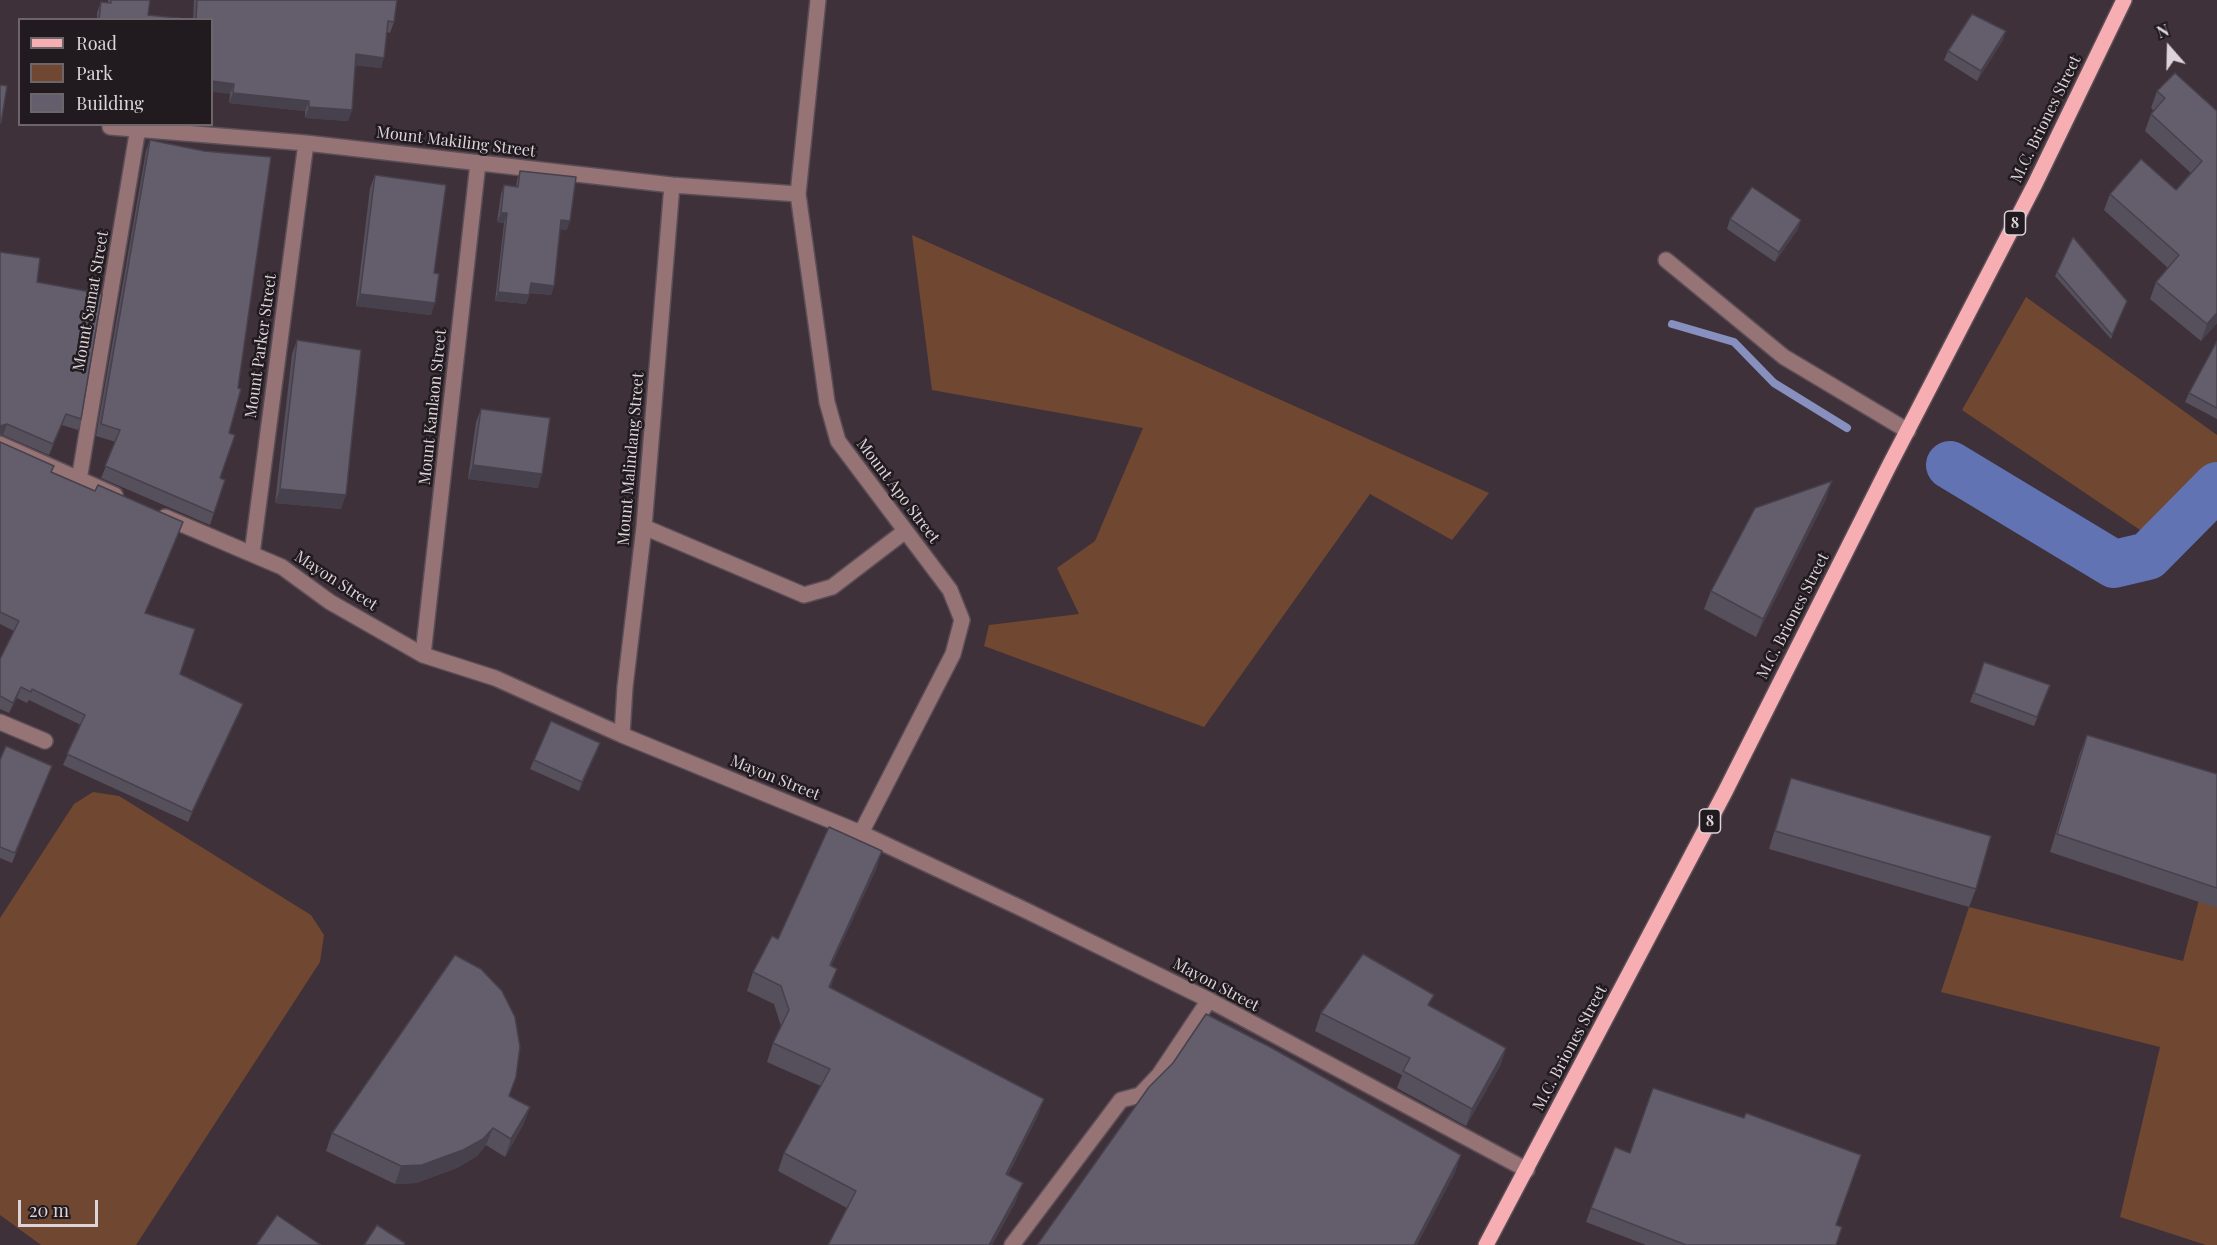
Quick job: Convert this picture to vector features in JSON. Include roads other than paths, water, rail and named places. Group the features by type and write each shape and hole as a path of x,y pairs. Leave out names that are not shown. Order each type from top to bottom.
{"main road":[{"name":"M.C. Briones Street","path":"1486,1245 1702,837 2035,184 2124,0"}],"street":[{"name":"Mount Apo Street","path":"818,0 798,194 827,402 838,441 904,532 950,590 962,620 953,654 861,833"},
{"name":"Mount Makiling Street","path":"110,127 306,143 672,185 798,194"},
{"name":"Mount Samat Street","path":"79,480 138,128"},
{"name":"Mount Parker Street","path":"252,554 306,143"},
{"name":"Mount Kanlaon Street","path":"423,655 478,163"},
{"name":"Mount Malindang Street","path":"622,735 624,687 644,527 672,185"},
{"path":"1666,260 1784,357 1908,431"},
{"path":"0,444 133,503"},
{"name":"Mayon Street","path":"154,512 282,567 330,602 423,655 495,678 622,735 861,833 1209,1000 1527,1170"},
{"path":"644,527 804,595 832,587 904,532"},
{"path":"0,722 45,741"},
{"path":"1012,1245 1121,1100 1140,1095 1159,1076 1209,1000"}],"waterway":[{"path":"1672,324 1734,342 1774,383 1847,428"},
{"path":"1950,465 2114,564 2148,556 2217,486"}]}
